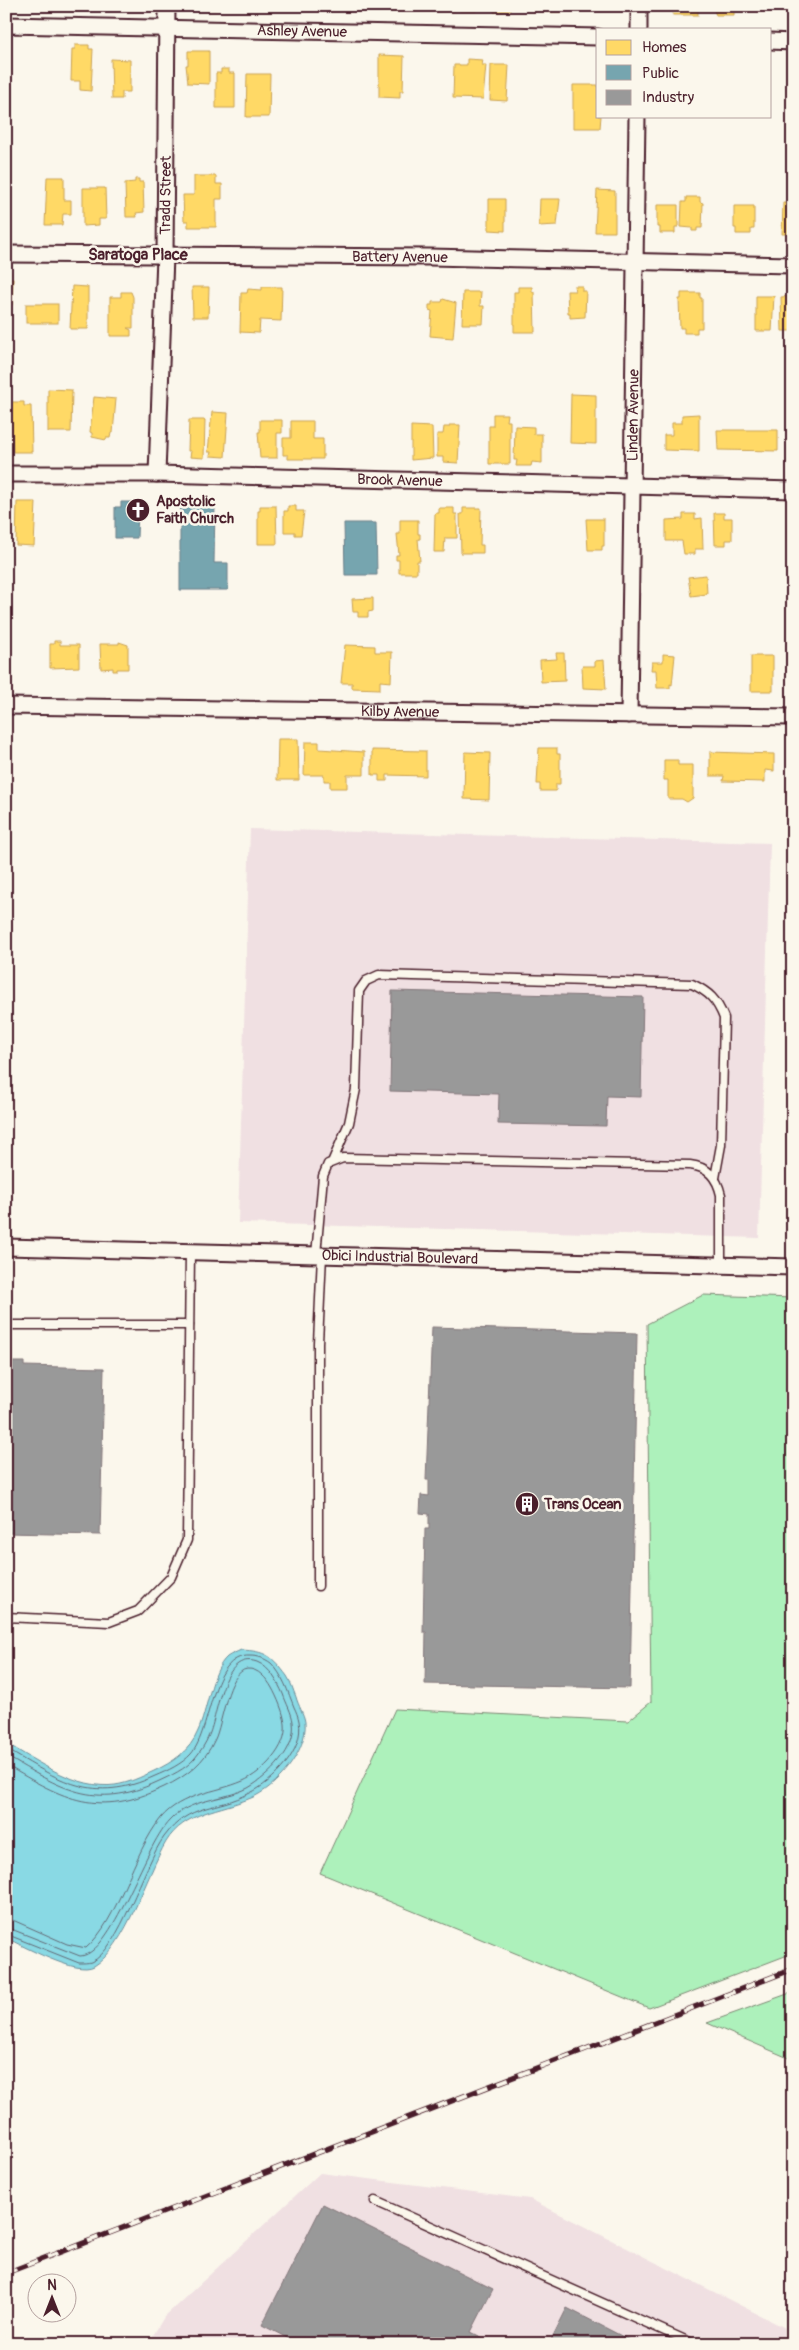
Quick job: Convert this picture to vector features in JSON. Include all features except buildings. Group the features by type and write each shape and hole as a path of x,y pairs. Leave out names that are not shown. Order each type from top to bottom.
{"street":[{"name":"Tradd Street","path":"157,474 165,256 167,6"},
{"path":"639,28 640,6"},
{"name":"Ashley Avenue","path":"6,25 596,37"},
{"path":"772,41 793,42"},
{"name":"Linden Avenue","path":"629,715 637,118"},
{"name":"Battery Avenue","path":"6,254 430,257 793,265"},
{"name":"Brook Avenue","path":"6,474 157,474 793,490"},
{"name":"Kilby Avenue","path":"6,706 793,717"},
{"name":"Obici Industrial Boulevard","path":"6,1247 793,1268"}],"lane":[{"path":"318,1586 319,1255 323,1176 325,1168 333,1160 349,1123 356,1088 360,991 366,981 379,974 692,984 707,991 718,1003 724,1018 721,1145 715,1178 721,1195 721,1266"},
{"path":"333,1160 343,1158 393,1158 690,1165 703,1168 715,1178"},
{"path":"6,1617 108,1622 138,1611 171,1577 187,1540 190,1251"},
{"path":"6,1325 190,1325"},
{"path":"375,2201 694,2344"}],"shaded area":[{"path":"250,829 770,843 759,1238 238,1223"},
{"path":"320,2173 530,2199 793,2332 793,2344 148,2344 164,2317"}],"green space":[{"path":"703,1295 793,1298 793,1953 649,2008 320,1873 395,1709 628,1721 651,1702 647,1324"},
{"path":"793,1992 793,2060 707,2023"}],"water":[{"path":"241,1650 263,1653 282,1669 291,1683 305,1722 305,1733 296,1756 280,1777 261,1793 204,1813 183,1824 174,1832 166,1842 126,1927 106,1957 94,1966 86,1968 63,1964 6,1938 6,1743 30,1758 72,1779 101,1785 115,1785 135,1780 168,1764 186,1750 195,1738 201,1723 217,1672 227,1657"}],"railway":[{"path":"6,2273 793,1969"}],"place":[{"name":"Apostolic Faith Church","path":"138,510"},
{"name":"Trans Ocean","path":"527,1504"}],"district":[{"name":"Saratoga Place","path":"138,255"}]}
